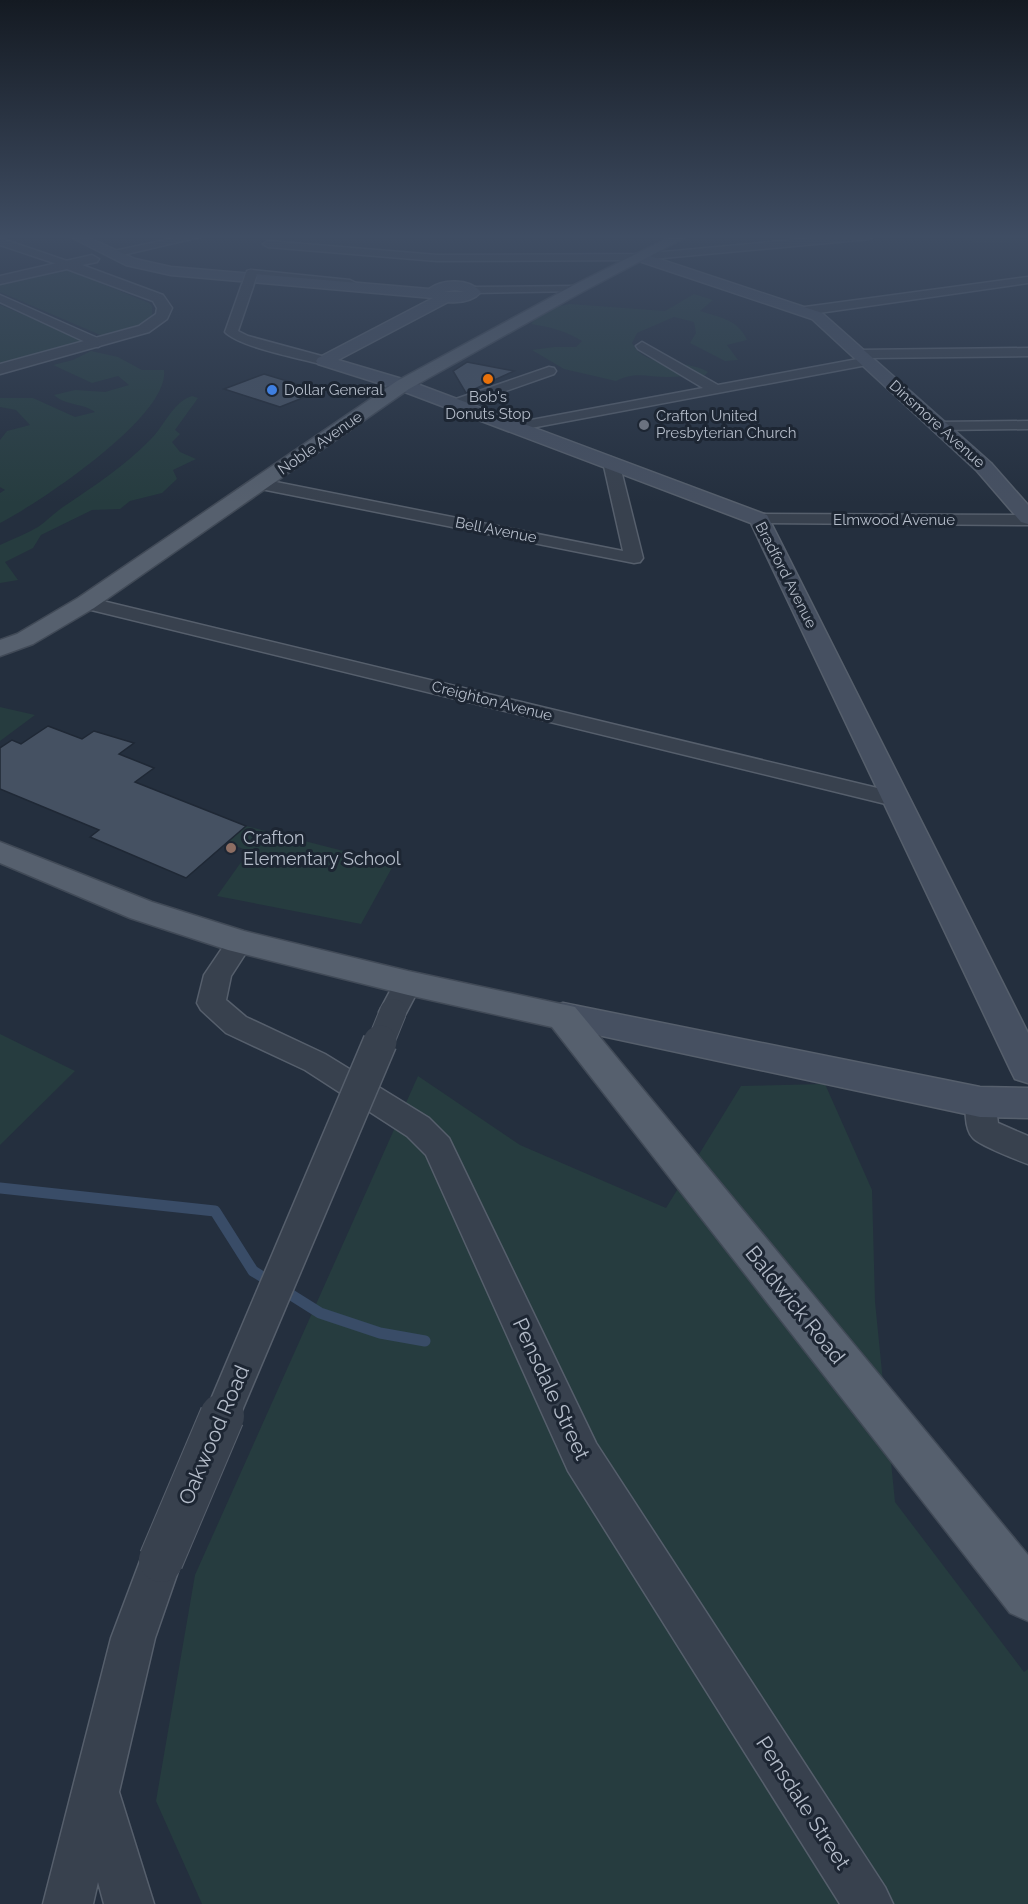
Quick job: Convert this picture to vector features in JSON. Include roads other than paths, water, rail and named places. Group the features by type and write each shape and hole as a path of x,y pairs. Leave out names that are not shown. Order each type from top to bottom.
{"main road":[{"path":"324,361 386,325"},
{"name":"Noble Avenue","path":"0,650 25,639 86,603 403,385 512,325"},
{"name":"Dinsmore Avenue","path":"827,325 990,473 1028,519"},
{"name":"Bradford Avenue","path":"324,361 403,385 760,519 1028,1069"},
{"path":"0,852 141,910 400,998 563,1016 980,1102 1028,1103"},
{"name":"Baldwick Road","path":"563,1016 1028,1595"}],"street":[{"path":"58,325 98,343"},
{"path":"0,369 98,343 151,325"},
{"name":"Bradford Avenue","path":"233,325 231,332 244,339 324,361"},
{"path":"642,346 717,390"},
{"path":"515,427 717,390 864,357 1028,352"},
{"path":"455,404 549,371"},
{"path":"939,426 1028,425"},
{"name":"Bell Avenue","path":"261,484 634,558 611,462"},
{"name":"Elmwood Avenue","path":"760,519 1028,519"},
{"name":"Creighton Avenue","path":"86,603 898,800"},
{"name":"Pensdale Street","path":"240,942 219,975 211,1003 236,1025 315,1062 384,1108 418,1127 438,1147 582,1457 868,1904"},
{"name":"Oakwood Road","path":"68,1904 133,1638 161,1560 400,998"},
{"path":"980,1102 984,1130 1028,1151"},
{"path":"95,1789 129,1904"}],"waterway":[{"path":"0,1188 215,1211 253,1271 320,1313 380,1333 425,1341"}],"place":[{"name":"Bob's Donuts Stop","path":"488,379"},
{"name":"Dollar General","path":"272,390"},
{"name":"Crafton United Presbyterian Church","path":"644,425"},
{"name":"Crafton Elementary School","path":"231,848"}]}
